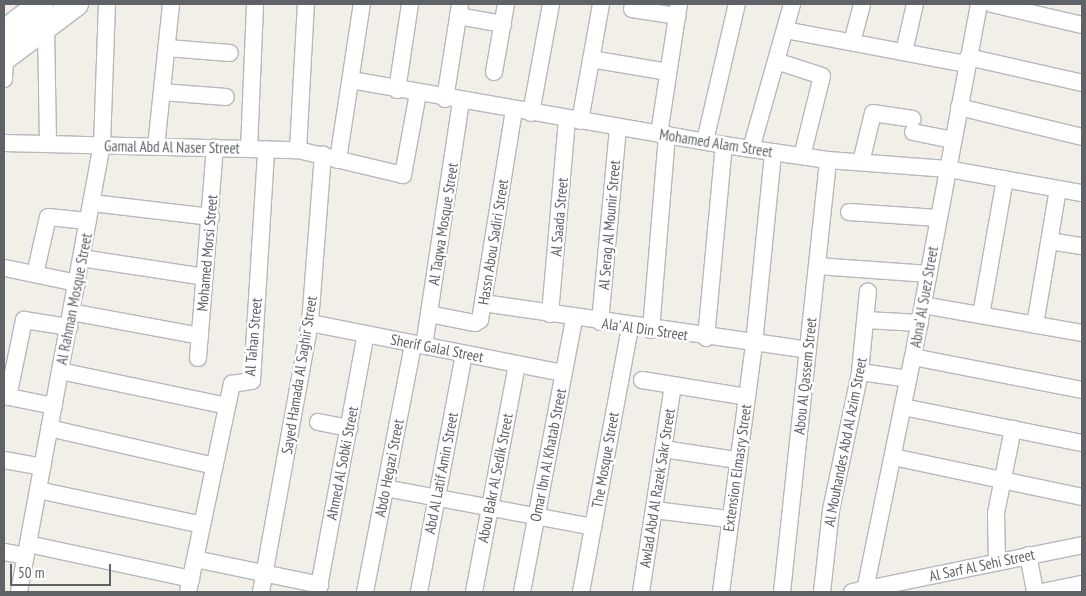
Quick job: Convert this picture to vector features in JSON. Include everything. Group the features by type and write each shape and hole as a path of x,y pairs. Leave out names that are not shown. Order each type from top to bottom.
{"main road":[{"path":"4,32 41,4"},
{"path":"4,65 46,26 76,4"}],"street":[{"name":"Al Rahman Mosque Street","path":"19,592 102,146 107,4"},
{"path":"156,147 171,4"},
{"path":"249,149 255,4"},
{"path":"298,150 306,4"},
{"path":"331,157 351,80 362,4"},
{"path":"397,90 410,4"},
{"path":"494,72 506,4"},
{"path":"531,113 551,4"},
{"name":"Al Saada Street","path":"550,314 574,120 591,59 601,4"},
{"path":"705,141 737,4"},
{"path":"751,148 792,4"},
{"path":"852,42 862,4"},
{"path":"904,52 915,4"},
{"name":"Abna' Al Suez Street","path":"858,591 893,457 920,323 967,60 979,4"},
{"path":"992,4 1082,25"},
{"path":"445,98 459,10 502,24"},
{"path":"632,10 678,10 668,72 651,330"},
{"path":"46,26 48,144"},
{"path":"785,30 904,52 967,60 1082,83"},
{"path":"167,48 230,53"},
{"path":"591,59 668,72"},
{"path":"776,61 822,76 802,156"},
{"name":"Mohamed Alam Street","path":"351,80 418,94 724,145 828,160 948,168 1082,194"},
{"path":"162,92 226,97"},
{"name":"Gamal Abd Al Naser Street","path":"4,143 298,150 404,175 418,94"},
{"name":"Al Taqwa Mosque Street","path":"418,345 429,314 461,101"},
{"path":"959,107 1082,137"},
{"name":"Hassn Abou Sadiri Street","path":"429,314 477,323 483,303 514,110"},
{"path":"861,162 873,114 953,140"},
{"name":"Al Serag Al Mounir Street","path":"600,322 618,127"},
{"path":"706,338 724,145"},
{"name":"Mohamed Morsi Street","path":"198,358 211,217 215,148"},
{"name":"Al Tahan Street","path":"190,586 232,383 252,381 266,149"},
{"name":"Extension Elmasry Street","path":"721,592 728,519 754,344 773,152"},
{"name":"Sayed Hamada Al Saghir Street","path":"261,592 310,323 331,157"},
{"name":"Abou Al Qassem Street","path":"782,592 828,160"},
{"path":"981,316 1004,179"},
{"path":"1035,325 1058,189"},
{"path":"92,203 211,217"},
{"path":"850,212 938,218"},
{"path":"35,274 48,217 88,221"},
{"path":"1049,240 1082,246"},
{"path":"81,258 205,277"},
{"path":"817,266 929,274"},
{"path":"5,268 77,283"},
{"name":"Al Mouhandes Abd Al Azim Street","path":"822,592 831,510 860,372 868,291"},
{"name":"Ala' Al Din Street","path":"483,303 574,319 808,350"},
{"path":"923,305 1082,333"},
{"path":"54,406 6,397 24,320 70,319 200,336"},
{"name":"Omar Ibn Al Khatab Street","path":"522,592 574,319"},
{"path":"865,320 920,323"},
{"name":"Sherif Galal Street","path":"310,323 563,373"},
{"name":"The Mosque Street","path":"580,592 630,327"},
{"name":"Ahmed Al Sobki Street","path":"319,589 366,334"},
{"name":"Abdo Hegazi Street","path":"365,592 385,488 418,345"},
{"name":"Abd Al Latif Amin Street","path":"418,592 464,354"},
{"path":"913,357 1082,390"},
{"name":"Abou Bakr Al Sedik Street","path":"474,592 517,364"},
{"path":"60,371 227,406"},
{"path":"860,372 909,379"},
{"path":"642,380 747,396"},
{"name":"Awlad Abd Al Razek Sakr Street","path":"641,592 673,385"},
{"path":"903,407 1082,443"},
{"path":"318,422 349,428"},
{"path":"49,428 215,466"},
{"path":"997,562 995,525 1014,429"},
{"path":"663,449 737,460"},
{"path":"893,457 1082,497"},
{"path":"4,460 42,467"},
{"path":"385,488 592,527"},
{"path":"38,490 202,525"},
{"path":"654,510 728,519"},
{"name":"Al Sarf Al Sehi Street","path":"858,591 1082,545"},
{"path":"4,552 27,550 190,586"},
{"path":"1028,556 1035,592"},
{"path":"195,559 264,574 319,589"},
{"path":"1042,592 1076,587"}]}
